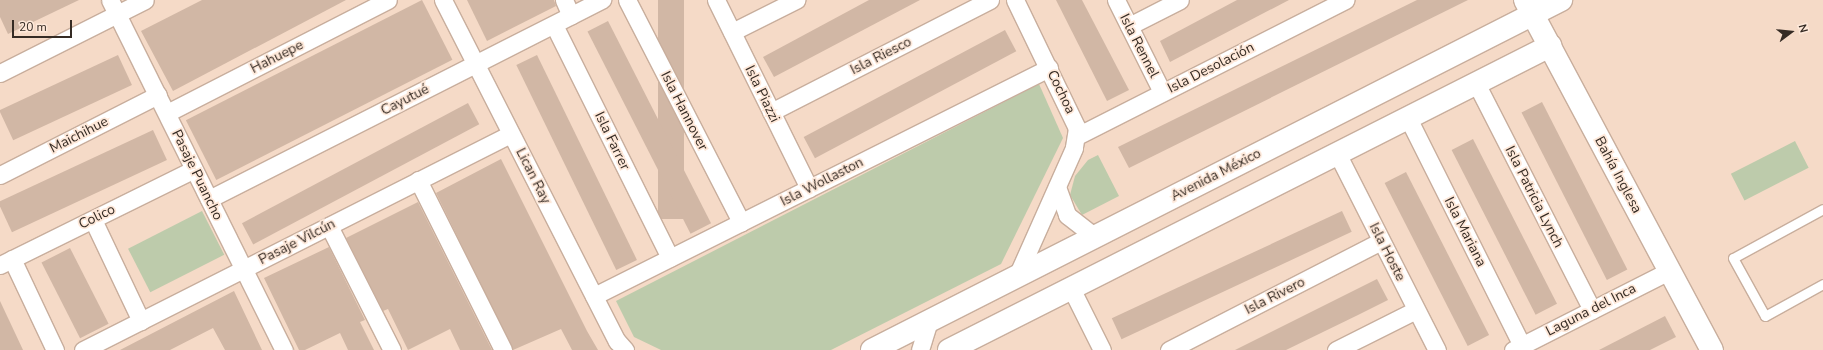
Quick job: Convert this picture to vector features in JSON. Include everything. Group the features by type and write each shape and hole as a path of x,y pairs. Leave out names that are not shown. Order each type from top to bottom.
{"street":[{"path":"0,73 114,7 145,0"},
{"name":"Hahuepe","path":"166,113 388,0"},
{"name":"Lican Ray","path":"444,0 617,341 625,350"},
{"path":"564,0 571,16"},
{"name":"Cayutué","path":"209,199 602,0"},
{"name":"Isla Hannover","path":"627,0 741,222"},
{"name":"Isla Piazzi","path":"716,0 809,188"},
{"path":"732,32 796,0"},
{"name":"Isla Riesco","path":"771,112 990,0"},
{"name":"Cochoa","path":"1015,0 1074,117 1077,136"},
{"name":"Isla Rennel","path":"1116,0 1162,92"},
{"path":"1129,26 1180,0"},
{"name":"Isla Desolación","path":"1077,136 1346,0"},
{"name":"Avenida México","path":"872,350 1194,186 1529,7 1561,0"},
{"name":"Pasaje Puancho","path":"114,7 284,350"},
{"name":"Bahía Inglesa","path":"1529,7 1709,349"},
{"name":"Isla Farrer","path":"554,25 670,258"},
{"path":"949,350 1550,46"},
{"name":"Isla Wollaston","path":"594,296 1049,68"},
{"name":"Isla Patricia Lynch","path":"1476,83 1592,310"},
{"name":"Maichihue","path":"0,175 158,95"},
{"name":"Isla Mariana","path":"1408,118 1518,348"},
{"name":"Pasaje Vilcún","path":"83,350 511,134"},
{"path":"1017,276 1057,187 1077,136"},
{"name":"Isla Hoste","path":"1337,154 1436,350"},
{"name":"Colico","path":"6,262 194,169"},
{"path":"418,180 503,350"},
{"path":"1194,186 1206,201 1208,219"},
{"path":"1057,187 1067,215 1084,231 1095,237"},
{"path":"93,220 141,321"},
{"path":"329,226 392,350"},
{"name":"Isla Rivero","path":"1169,350 1381,241"},
{"path":"6,262 55,350"},
{"name":"Laguna del Inca","path":"1518,348 1669,271"},
{"path":"1071,288 1102,350"},
{"path":"1336,350 1416,310"},
{"path":"920,350 928,321"}],"lane":[{"path":"1823,209 1733,258 1765,316 1823,284"}],"green space":[{"path":"1039,84 1063,138 1001,264 831,350 661,350 634,337 616,301"},
{"path":"1795,141 1809,168 1744,200 1731,174"},
{"path":"1098,155 1119,196 1082,215 1070,195 1075,176 1088,160"},
{"path":"202,211 224,255 150,292 128,249"}],"building":[{"path":"0,0 79,0 8,34 0,17"},
{"path":"202,0 346,0 173,91 141,31"},
{"path":"422,0 452,60 216,180 186,120"},
{"path":"467,0 554,0 556,6 487,41"},
{"path":"658,0 684,0 684,219 658,219"},
{"path":"869,0 920,0 774,77 763,57"},
{"path":"1056,0 1082,0 1129,90 1107,101"},
{"path":"1237,0 1289,0 1170,62 1160,41"},
{"path":"1417,0 1468,0 1129,168 1118,147"},
{"path":"608,21 711,223 691,234 588,31"},
{"path":"1005,30 1016,51 815,158 804,137"},
{"path":"118,55 132,85 13,140 0,110"},
{"path":"537,55 637,260 616,270 516,65"},
{"path":"1542,102 1627,270 1607,280 1522,112"},
{"path":"468,103 479,124 253,244 242,223"},
{"path":"153,130 167,160 12,232 0,207 0,201"},
{"path":"1473,139 1557,304 1536,315 1452,150"},
{"path":"501,159 587,331 598,350 572,350 561,329 513,350 436,193"},
{"path":"1406,172 1489,335 1468,346 1385,183"},
{"path":"418,202 492,350 460,350 450,329 408,350 388,309 383,311 346,238"},
{"path":"1342,211 1352,232 1122,339 1112,318"},
{"path":"329,247 365,320 360,322 374,350 348,350 340,333 305,350 299,350 264,278"},
{"path":"70,248 109,324 80,338 41,263"},
{"path":"1377,279 1388,300 1286,350 1235,350"},
{"path":"234,291 262,350 225,350 213,328 170,350 120,350"},
{"path":"0,301 16,335 23,350 0,350"},
{"path":"1665,316 1676,337 1650,350 1599,350"}]}
